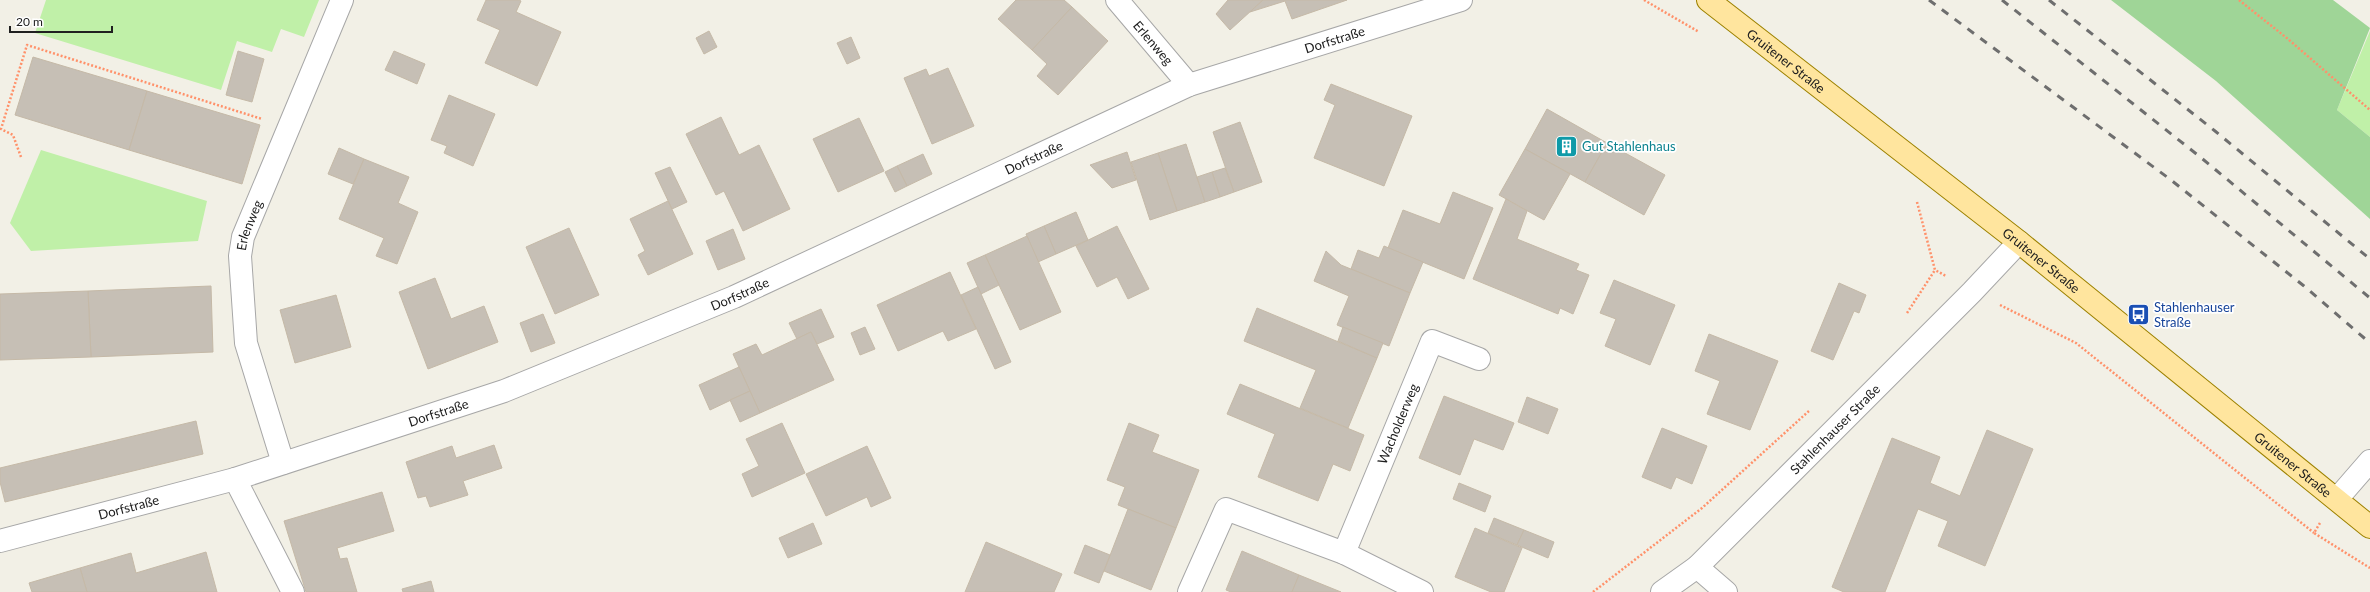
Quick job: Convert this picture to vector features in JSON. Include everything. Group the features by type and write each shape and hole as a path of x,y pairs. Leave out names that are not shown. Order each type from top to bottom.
{"main road":[{"name":"Gruitener Straße","path":"1708,0 2018,242 2370,527"}],"street":[{"name":"Erlenweg","path":"283,463 246,343 240,256 243,237 342,0"},
{"name":"Erlenweg","path":"1116,0 1189,85"},
{"name":"Dorfstraße","path":"0,541 236,478 504,391 734,297 1189,85 1462,0"},
{"name":"Stahlenhauser Straße","path":"1662,592 1697,567 1972,292 2018,242"},
{"name":"Wacholderweg","path":"1344,553 1432,341 1479,359"},
{"path":"2337,500 2370,461"},
{"path":"236,478 293,592"},
{"path":"1189,592 1226,510 1344,553 1422,592"},
{"path":"1697,567 1726,592"}],"path":[{"path":"2239,0 2288,39 2370,110"},
{"path":"21,158 13,135 1,129 27,45 288,128"},
{"path":"1906,315 1935,270"},
{"path":"1593,592 1702,508 1812,407"}],"green space":[{"path":"46,0 319,0 304,37 281,29 272,52 237,41 221,90 35,33"},
{"path":"2111,0 2333,0 2370,28 2337,110 2370,137 2370,219 2216,81"},
{"path":"2370,31 2370,137 2337,110"},
{"path":"41,150 207,201 198,241 31,251 10,223"}],"building":[{"path":"486,0 519,0 521,1 516,12 561,32 537,86 485,63 500,30 477,20"},
{"path":"1016,0 1064,0 1072,7 1032,50 998,19"},
{"path":"1228,0 1263,0 1230,30 1216,14"},
{"path":"1263,0 1347,0 1292,19 1285,1 1250,12"},
{"path":"1072,7 1108,41 1058,95 1037,76 1047,64 1032,50"},
{"path":"709,31 717,47 704,54 696,38"},
{"path":"851,37 860,58 847,64 837,43"},
{"path":"238,51 264,59 252,102 226,95"},
{"path":"394,51 425,64 417,84 385,70"},
{"path":"33,57 147,91 129,150 15,115"},
{"path":"948,68 974,126 932,144 904,78 926,69 929,76"},
{"path":"1331,84 1412,116 1384,186 1314,158 1335,105 1324,100"},
{"path":"147,91 260,125 242,184 129,150"},
{"path":"449,95 495,114 473,166 444,153 447,146 431,140"},
{"name":"Gut Stahlenhaus","path":"1547,109 1607,143 1585,182 1525,149"},
{"path":"721,117 739,155 759,145 790,209 743,231 724,191 716,195 686,134"},
{"path":"859,118 884,171 838,192 813,139"},
{"path":"1240,122 1262,182 1234,192 1213,132"},
{"path":"1607,143 1665,175 1644,215 1585,182"},
{"path":"1186,144 1205,202 1177,211 1158,153"},
{"path":"339,148 364,159 353,184 328,174"},
{"path":"1525,149 1570,174 1544,220 1499,195"},
{"path":"1127,152 1136,180 1112,188 1090,165"},
{"path":"1158,153 1177,211 1150,220 1131,162"},
{"path":"923,154 932,174 907,186 897,166"},
{"path":"364,159 409,177 398,203 418,212 397,264 376,256 384,238 339,219"},
{"path":"897,166 907,186 895,192 885,172"},
{"path":"670,167 687,202 672,209 655,173"},
{"path":"1225,168 1234,192 1220,197 1212,172"},
{"path":"1212,172 1220,197 1205,202 1197,177"},
{"path":"1453,192 1493,208 1464,279 1388,248 1403,210 1440,224"},
{"path":"1506,199 1527,211 1517,239 1579,264 1576,270 1589,275 1573,314 1560,308 1558,314 1473,279"},
{"path":"668,201 693,254 648,275 638,255 645,251 630,219"},
{"path":"1076,212 1088,240 1056,254 1044,226"},
{"path":"1044,226 1056,254 1038,262 1026,234"},
{"path":"1117,226 1149,289 1128,299 1117,277 1097,287 1076,246"},
{"path":"569,228 599,295 555,314 526,247"},
{"path":"733,229 745,259 718,270 706,241"},
{"path":"1027,236 1061,312 1020,330 985,255"},
{"path":"1384,246 1423,262 1410,293 1351,269 1358,250 1379,258"},
{"path":"1326,251 1341,265 1410,293 1389,346 1337,325 1349,296 1314,281"},
{"path":"985,255 999,285 981,294 967,263"},
{"path":"950,272 976,329 948,341 943,331 898,351 877,305"},
{"path":"435,278 451,319 484,306 498,342 428,369 399,292"},
{"path":"1614,280 1675,305 1650,365 1605,346 1616,319 1600,313"},
{"path":"1839,283 1866,295 1859,313 1854,311 1833,360 1811,351"},
{"path":"211,286 213,352 91,357 88,291"},
{"path":"978,287 1011,362 995,369 961,295"},
{"path":"88,291 91,357 0,360 0,294"},
{"path":"336,295 351,347 295,363 280,310"},
{"path":"1257,308 1377,358 1348,428 1300,408 1316,370 1244,341"},
{"path":"821,309 834,337 817,344 811,332 797,339 789,323"},
{"path":"543,314 555,343 531,352 520,323"},
{"path":"865,327 875,349 860,355 851,333"},
{"path":"1343,327 1383,343 1377,358 1338,341"},
{"path":"811,332 834,380 760,413 733,354 756,344 762,355"},
{"path":"1709,334 1778,361 1750,430 1707,414 1720,381 1695,371"},
{"path":"739,367 750,391 710,410 699,385"},
{"path":"1240,384 1364,435 1350,471 1333,464 1318,501 1258,477 1275,434 1227,414"},
{"path":"750,391 760,413 740,422 730,400"},
{"path":"1444,396 1514,423 1503,450 1474,439 1460,475 1419,458"},
{"path":"1527,397 1558,409 1548,434 1518,422"},
{"path":"196,421 203,454 5,502 0,482 0,468"},
{"path":"782,423 805,473 752,497 742,474 759,466 746,439"},
{"path":"1129,423 1159,435 1152,452 1199,470 1176,528 1118,505 1125,487 1107,480"},
{"path":"1662,428 1707,446 1692,484 1676,477 1671,489 1642,477"},
{"path":"1987,430 2033,449 1985,566 1938,546 1948,521 1918,509 1885,592 1844,592 1832,587 1892,438 1940,457 1930,483 1960,496"},
{"path":"494,445 502,468 463,481 468,495 430,507 426,496 418,498 406,462 452,446 456,458"},
{"path":"867,446 891,498 871,507 867,497 826,516 806,474"},
{"path":"1459,483 1491,496 1485,512 1453,499"},
{"path":"382,492 394,531 337,548 340,559 347,558 357,592 306,592 284,521"},
{"path":"1128,509 1176,528 1151,590 1104,571"},
{"path":"1494,518 1524,530 1517,545 1488,533"},
{"path":"813,523 822,544 788,558 779,538"},
{"path":"1475,528 1522,548 1504,592 1491,592 1455,577"},
{"path":"1524,530 1554,542 1548,558 1517,545"},
{"path":"986,542 1062,574 1054,592 965,592"},
{"path":"1085,545 1110,555 1099,583 1074,573"},
{"path":"1242,551 1299,575 1292,592 1231,592 1226,590"},
{"path":"206,552 217,592 87,592 80,568 131,553 136,573"},
{"path":"80,568 87,592 32,592 29,583"},
{"path":"1299,575 1341,592 1292,592"},
{"path":"431,581 434,592 403,592 402,589"}],"railway":[{"path":"1929,0 2171,180 2304,286 2370,343"},
{"path":"2002,0 2199,156 2370,298"},
{"path":"2049,0 2215,131 2370,259"}],"place":[{"name":"Gut Stahlenhaus","path":"1566,146"},
{"name":"Stahlenhauser Straße","path":"2139,314"}]}
